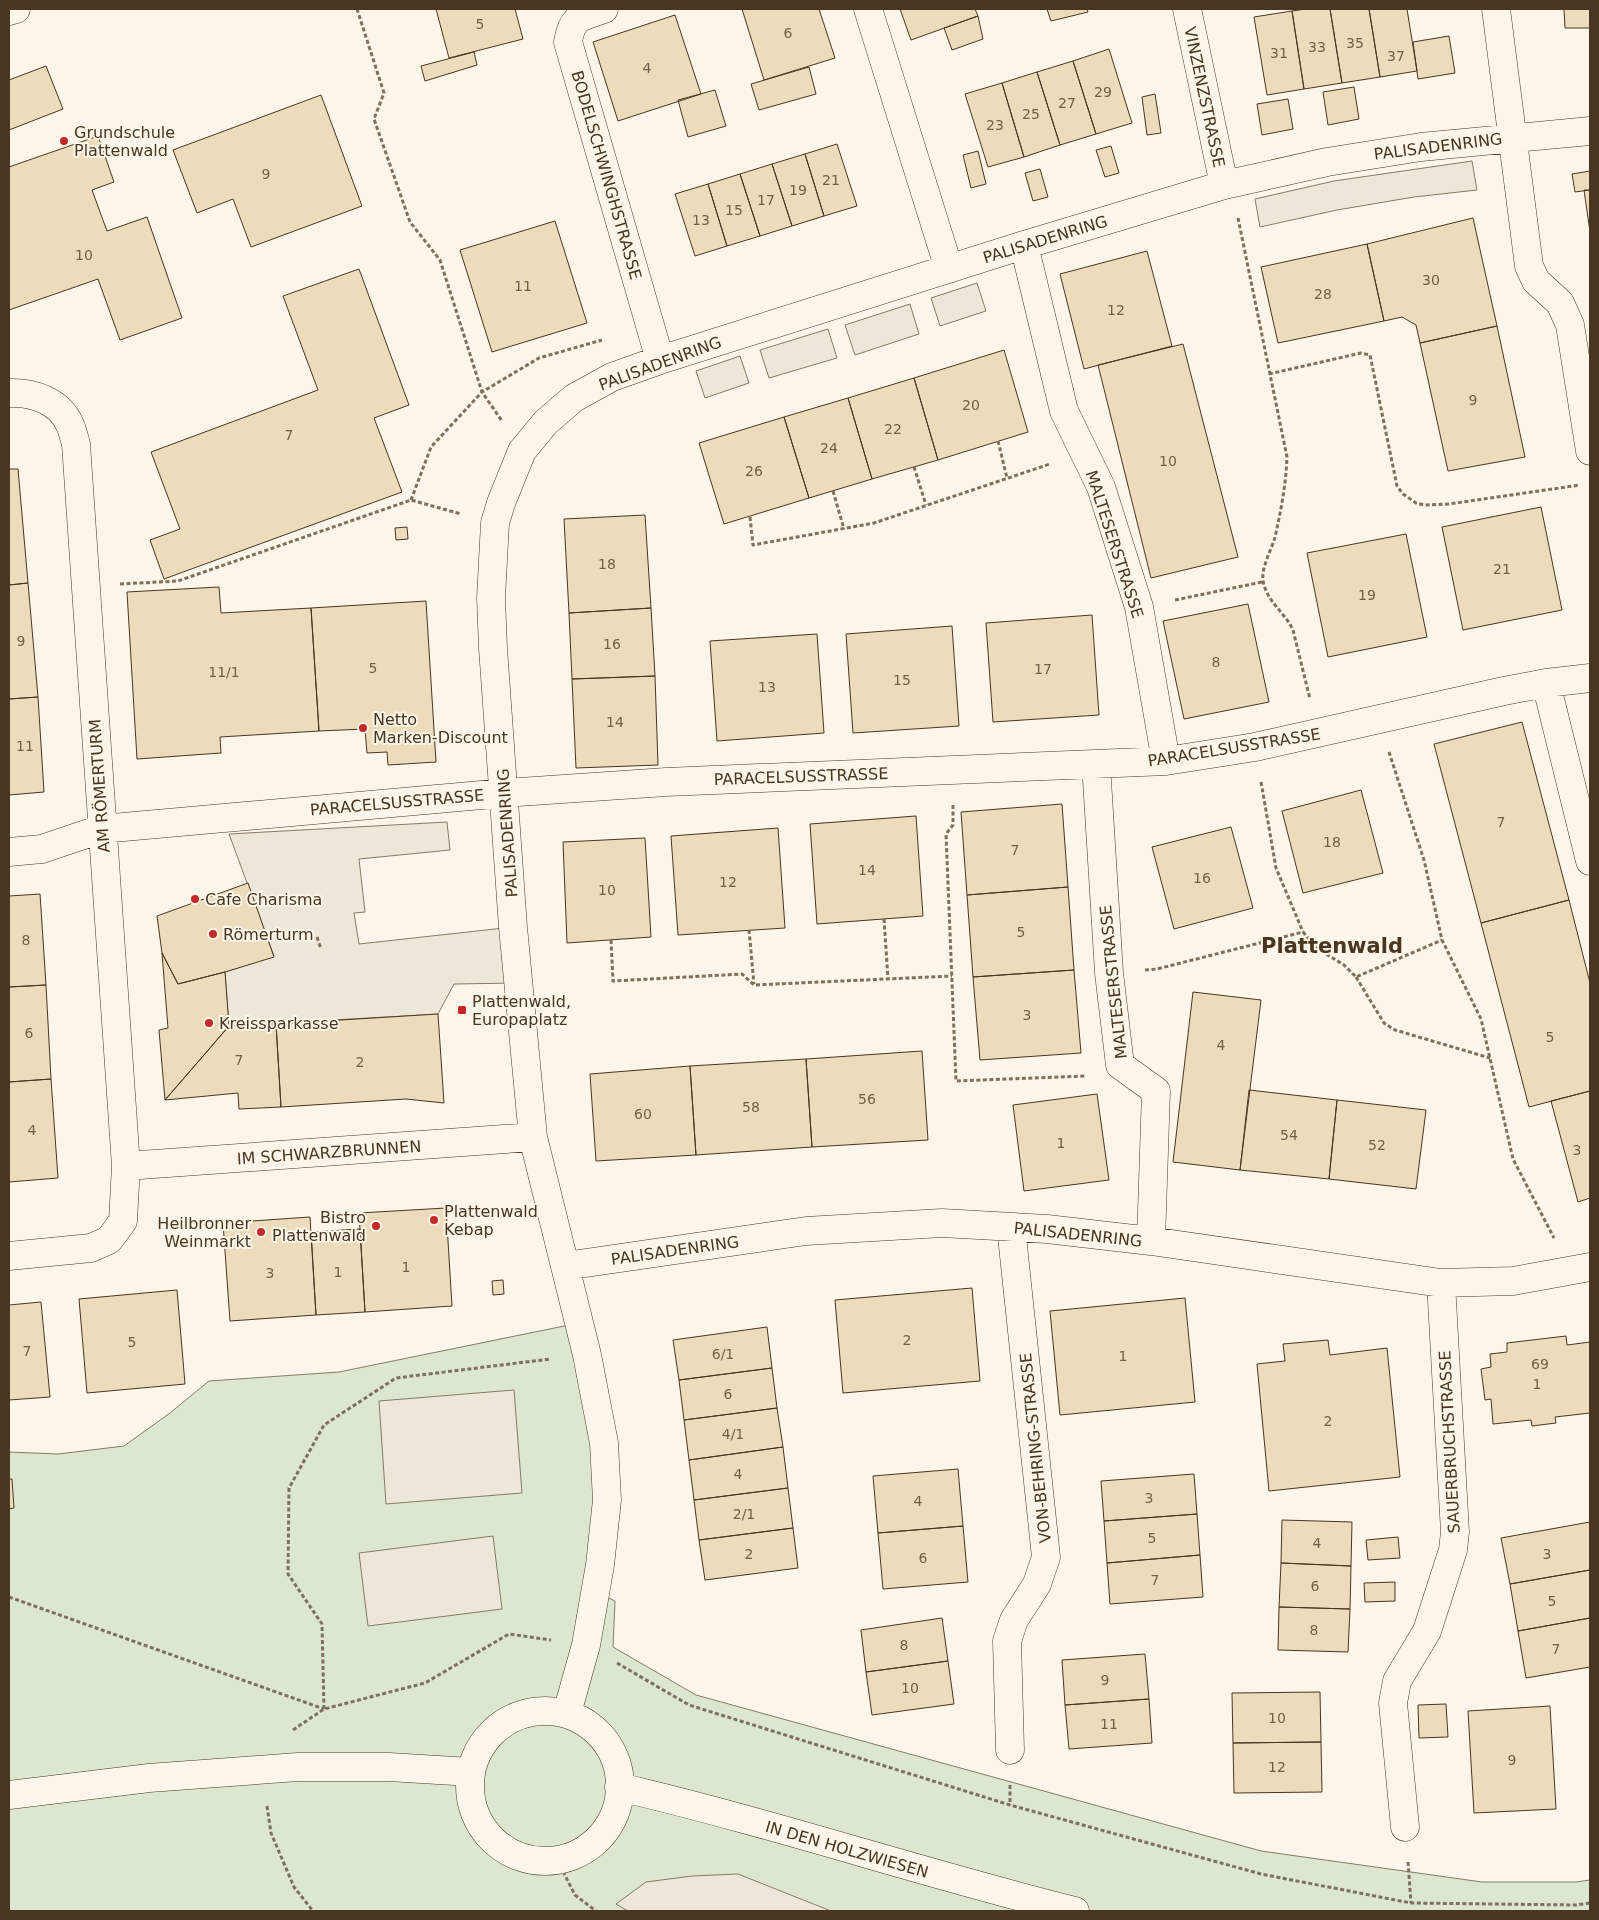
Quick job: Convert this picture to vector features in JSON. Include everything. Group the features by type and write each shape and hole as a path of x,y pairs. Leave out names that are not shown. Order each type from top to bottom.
{"street":[{"path":"9,12 16,9"},
{"name":"BODELSCHWINGHSTRASSE","path":"604,9 578,18 570,28 568,42 660,360"},
{"path":"868,9 949,269"},
{"name":"VINZENZSTRASSE","path":"1186,9 1228,185"},
{"path":"1496,9 1529,266 1536,281 1560,303 1570,325 1590,451"},
{"name":"PALISADENRING","path":"567,1714 586,1645 600,1565 607,1500 604,1443 587,1355 533,1137 517,983 491,598 495,523 522,451 546,422 574,398 612,377 660,360 1024,245 1228,185 1327,162 1421,147 1590,131"},
{"name":"MALTESERSTRASSE","path":"1024,245 1064,411 1101,487 1138,607 1166,761"},
{"name":"AM RÖMERTURM","path":"9,393 23,392 44,398 60,410 70,424 76,444 126,1166 123,1221 109,1240 91,1248 9,1256"},
{"name":"PARACELSUSSTRASSE","path":"9,852 42,849 102,829 504,792 666,782 1166,761 1256,747 1504,691 1546,683 1590,678"},
{"path":"1546,683 1590,862"},
{"name":"MALTESERSTRASSE","path":"1096,764 1109,973 1120,1065 1156,1091 1151,1242"},
{"name":"IM SCHWARZBRUNNEN","path":"126,1166 533,1137"},
{"name":"PALISADENRING","path":"565,1266 806,1231 942,1224 1047,1229 1151,1242 1441,1284 1513,1281 1582,1269"},
{"name":"VON-BEHRING-STRASSE","path":"1010,1750 1007,1641 1014,1620 1037,1584 1046,1557 1012,1227"},
{"name":"SAUERBRUCHSTRASSE","path":"1405,1827 1393,1703 1398,1681 1427,1631 1453,1550 1455,1532 1441,1284"},
{"path":"546,1710 567,1714 579,1718 605,1738 618,1762 620,1800 611,1822 600,1837 584,1851 557,1860 529,1859 506,1850 483,1828 471,1798 471,1772 478,1751 495,1730 516,1716 546,1710"},
{"path":"9,1795 149,1778 298,1766 389,1767 471,1772"},
{"name":"IN DEN HOLZWIESEN","path":"619,1787 683,1802 994,1891 1075,1911"}],"path":[{"path":"357,9 384,93 374,120 410,222 440,260 482,392 522,451"},
{"path":"1228,185 1288,457 1286,485 1274,538 1263,571 1262,582 1268,598 1288,619 1293,630 1319,733"},
{"path":"411,500 431,447 482,392 539,358 651,326"},
{"path":"1269,374 1361,353 1370,355 1397,486 1403,494 1416,503 1424,505 1449,504 1576,486"},
{"path":"998,441 1006,478"},
{"path":"750,517 754,545 844,529 874,523 1084,453"},
{"path":"914,467 926,505"},
{"path":"834,491 844,529"},
{"path":"87,586 178,580 411,500 495,523"},
{"path":"1138,607 1262,582"},
{"path":"1379,720 1424,860 1442,940 1481,1020 1513,1159 1534,1201 1582,1269"},
{"path":"1256,747 1276,868 1303,932 1318,949 1344,965 1356,977 1384,1023 1395,1030 1491,1058"},
{"path":"951,770 953,825 946,834 956,1081 1092,1076"},
{"path":"884,919 888,979"},
{"path":"749,930 754,985"},
{"path":"1109,973 1157,969 1303,932"},
{"path":"317,937 321,949"},
{"path":"611,940 613,981 742,974 754,985 952,976"},
{"path":"1356,977 1442,940"},
{"path":"324,1709 322,1624 288,1574 289,1488 324,1425 396,1378 587,1355"},
{"path":"9,1597 324,1709 425,1683 509,1634 586,1645 689,1705 1010,1805 1260,1874 1412,1903 1576,1905 1590,1903"},
{"path":"261,1770 272,1833 294,1887 313,1911"},
{"path":"1405,1827 1412,1903"},
{"path":"557,1860 575,1895 596,1911"}],"green space":[{"path":"579,1323 604,1443 595,1591 615,1601 613,1647 696,1695 1261,1851 1482,1882 1576,1882 1590,1880 1590,1911 9,1911 9,1452 58,1454 124,1446 170,1413 209,1381 339,1372"}],"shaded area":[{"path":"1472,161 1477,190 1414,197 1337,210 1260,227 1255,199 1334,181"},
{"path":"977,283 986,311 940,326 931,298"},
{"path":"910,304 919,334 855,355 845,325"},
{"path":"828,329 837,358 769,378 760,350"},
{"path":"740,356 749,383 705,398 696,371"},
{"path":"447,822 450,850 359,859 365,912 354,913 359,944 513,927 517,983 454,984 438,1014 229,1026 225,972 274,956 229,834"},
{"path":"514,1390 522,1493 386,1504 379,1401"},
{"path":"493,1536 502,1609 368,1626 359,1553"},
{"path":"738,1874 831,1911 628,1911 616,1904 646,1882 692,1876"}],"building":[{"path":"436,9 515,9 523,39 449,58"},
{"path":"742,9 819,9 835,58 764,80"},
{"path":"900,9 975,9 978,16 911,40"},
{"path":"1047,9 1087,9 1088,12 1051,21"},
{"path":"1330,9 1342,83 1304,89 1292,11"},
{"path":"1330,9 1369,9 1380,77 1342,83"},
{"path":"1369,9 1407,9 1417,71 1380,77"},
{"path":"1564,9 1590,9 1590,28 1565,28"},
{"path":"1292,11 1304,89 1267,95 1254,17"},
{"path":"675,15 701,94 618,121 593,42"},
{"path":"978,16 983,39 952,50 944,28"},
{"path":"1449,36 1455,73 1418,79 1413,42"},
{"path":"1109,49 1132,123 1096,134 1073,61"},
{"path":"474,52 477,65 425,81 421,66"},
{"path":"1073,61 1096,134 1060,145 1037,72"},
{"path":"46,66 63,109 9,130 9,80"},
{"path":"809,67 816,94 759,110 751,84"},
{"path":"1037,72 1060,145 1024,157 1002,83"},
{"path":"1002,83 1024,157 988,167 965,94"},
{"path":"1354,87 1359,119 1328,125 1323,92"},
{"path":"715,90 726,126 688,137 678,100"},
{"path":"1155,94 1161,133 1147,135 1142,97"},
{"path":"321,95 362,206 251,247 233,199 197,213 173,150"},
{"path":"1288,99 1293,129 1262,135 1257,104"},
{"name":"Grundschule Plattenwald","path":"98,136 114,182 92,190 107,231 147,217 182,318 120,340 98,279 9,310 9,167"},
{"path":"837,144 857,206 824,216 805,154"},
{"path":"1111,146 1119,173 1105,177 1096,150"},
{"path":"978,151 986,184 971,188 963,155"},
{"path":"805,154 824,216 792,226 772,164"},
{"path":"772,164 792,226 760,236 740,174"},
{"path":"1040,169 1048,197 1033,201 1025,173"},
{"path":"1590,171 1590,190 1575,192 1572,174"},
{"path":"740,174 760,236 727,246 708,184"},
{"path":"708,184 727,246 695,256 675,194"},
{"path":"1584,190 1590,190 1590,232"},
{"path":"1473,218 1497,326 1420,343 1416,325 1402,317 1384,321 1367,244"},
{"path":"555,221 587,323 492,352 460,250"},
{"path":"1367,244 1384,321 1278,343 1261,267"},
{"path":"1147,251 1172,346 1084,369 1060,274"},
{"path":"359,269 409,405 374,418 402,492 164,579 150,540 180,529 151,452 318,390 283,296"},
{"path":"1497,326 1525,457 1448,471 1420,343"},
{"path":"1183,344 1238,557 1151,578 1098,365"},
{"path":"1004,350 1028,432 938,460 914,378"},
{"path":"914,378 938,460 872,479 848,398"},
{"path":"848,398 872,479 809,498 784,417"},
{"path":"784,417 809,498 724,524 699,443"},
{"path":"9,469 18,469 28,583 9,585"},
{"path":"1541,507 1562,610 1463,630 1442,527"},
{"path":"645,515 651,608 569,613 564,519"},
{"path":"407,527 408,539 396,540 395,528"},
{"path":"1406,534 1427,637 1328,657 1307,553"},
{"path":"28,583 38,697 9,699 9,585"},
{"path":"219,587 221,613 311,608 319,731 220,737 221,753 137,759 127,592"},
{"path":"426,601 436,762 388,765 387,752 367,753 365,729 319,731 311,608"},
{"path":"1248,604 1269,702 1184,719 1163,621"},
{"path":"651,608 655,676 572,679 569,613"},
{"path":"1092,615 1099,715 993,722 986,623"},
{"path":"952,626 959,726 853,733 846,634"},
{"path":"817,634 824,733 717,741 710,641"},
{"path":"655,676 658,765 576,768 572,679"},
{"path":"38,697 44,792 9,795 9,699"},
{"path":"1522,722 1569,900 1481,923 1434,744"},
{"path":"1361,790 1383,873 1303,893 1282,811"},
{"path":"1062,804 1068,887 967,895 961,812"},
{"path":"916,816 923,916 817,924 810,824"},
{"path":"1231,827 1253,908 1174,929 1152,847"},
{"path":"778,828 785,928 678,935 671,836"},
{"path":"645,838 651,937 567,943 563,842"},
{"name":"Römerturm","path":"248,883 274,957 178,984 162,953 157,916"},
{"path":"1068,887 1074,970 973,977 967,895"},
{"path":"40,894 46,985 9,987 9,896"},
{"path":"1569,900 1590,983 1590,1091 1529,1107 1481,923"},
{"path":"162,953 178,984 225,972 229,1026 165,1100 159,1030 168,1028"},
{"path":"1074,970 1081,1053 980,1060 973,977"},
{"path":"46,985 51,1079 9,1082 9,987"},
{"path":"1193,992 1261,1000 1240,1170 1173,1162"},
{"path":"438,1014 444,1103 406,1099 281,1107 276,1024"},
{"path":"276,1024 281,1107 239,1109 238,1093 165,1100 229,1026"},
{"path":"922,1051 928,1140 812,1147 806,1059"},
{"path":"806,1059 812,1147 696,1155 690,1066"},
{"path":"690,1066 696,1155 596,1161 590,1074"},
{"path":"51,1079 58,1178 9,1182 9,1082"},
{"path":"1249,1090 1337,1100 1329,1179 1240,1170"},
{"path":"1590,1091 1590,1198 1578,1202 1551,1101"},
{"path":"1097,1094 1109,1180 1024,1191 1013,1105"},
{"path":"1337,1100 1426,1110 1416,1189 1329,1179"},
{"path":"446,1208 452,1306 365,1312 359,1213"},
{"path":"310,1217 316,1315 230,1321 223,1223"},
{"path":"360,1229 365,1312 316,1315 311,1232"},
{"path":"503,1280 504,1294 493,1295 492,1281"},
{"path":"972,1288 980,1381 843,1393 835,1300"},
{"path":"177,1290 185,1384 87,1393 79,1299"},
{"path":"1185,1298 1195,1402 1060,1415 1050,1311"},
{"path":"41,1302 50,1397 9,1400 9,1305"},
{"path":"767,1327 772,1368 679,1380 673,1340"},
{"path":"1566,1336 1567,1345 1590,1342 1590,1413 1555,1417 1556,1423 1532,1426 1531,1420 1493,1424 1491,1399 1485,1400 1481,1369 1491,1367 1490,1354 1507,1352 1507,1343"},
{"path":"1328,1340 1330,1355 1387,1348 1400,1477 1269,1491 1257,1364 1285,1361 1283,1344"},
{"path":"772,1368 777,1408 684,1420 679,1380"},
{"path":"777,1408 783,1447 689,1460 684,1420"},
{"path":"783,1447 788,1488 694,1500 689,1460"},
{"path":"958,1469 963,1526 878,1533 873,1476"},
{"path":"1194,1474 1197,1514 1104,1521 1101,1481"},
{"path":"9,1479 12,1479 14,1508 9,1509"},
{"path":"788,1488 793,1528 699,1540 694,1500"},
{"path":"1197,1514 1200,1555 1107,1563 1104,1521"},
{"path":"1282,1520 1352,1522 1351,1566 1281,1563"},
{"path":"1590,1522 1590,1570 1510,1584 1501,1538"},
{"path":"963,1526 968,1582 883,1589 878,1533"},
{"path":"793,1528 798,1568 705,1580 699,1540"},
{"path":"1398,1537 1400,1558 1368,1560 1366,1540"},
{"path":"1200,1555 1203,1597 1110,1604 1107,1563"},
{"path":"1281,1563 1351,1566 1350,1609 1279,1607"},
{"path":"1590,1570 1590,1618 1518,1631 1510,1584"},
{"path":"1395,1582 1395,1601 1365,1602 1364,1583"},
{"path":"1279,1607 1350,1609 1348,1652 1278,1650"},
{"path":"942,1618 948,1661 866,1672 861,1630"},
{"path":"1590,1618 1590,1667 1526,1678 1518,1631"},
{"path":"1145,1654 1149,1699 1065,1705 1062,1660"},
{"path":"948,1661 954,1704 872,1715 866,1672"},
{"path":"1320,1692 1321,1742 1233,1743 1232,1693"},
{"path":"1149,1699 1152,1743 1069,1749 1065,1705"},
{"path":"1446,1704 1448,1737 1419,1738 1418,1705"},
{"path":"1550,1706 1556,1809 1474,1813 1468,1711"},
{"path":"1321,1742 1322,1792 1234,1793 1233,1743"}],"place":[{"name":"Grundschule Plattenwald","path":"64,141"},
{"name":"Netto Marken-Discount","path":"363,728"},
{"name":"Cafe Charisma","path":"195,899"},
{"name":"Römerturm","path":"213,934"},
{"name":"Plattenwald, Europaplatz","path":"462,1010"},
{"name":"Kreissparkasse","path":"209,1023"},
{"name":"Plattenwald Kebap","path":"434,1220"},
{"name":"Bistro Plattenwald","path":"376,1226"},
{"name":"Heilbronner Weinmarkt","path":"261,1232"}],"district":[{"name":"Plattenwald","path":"1332,946"}]}
